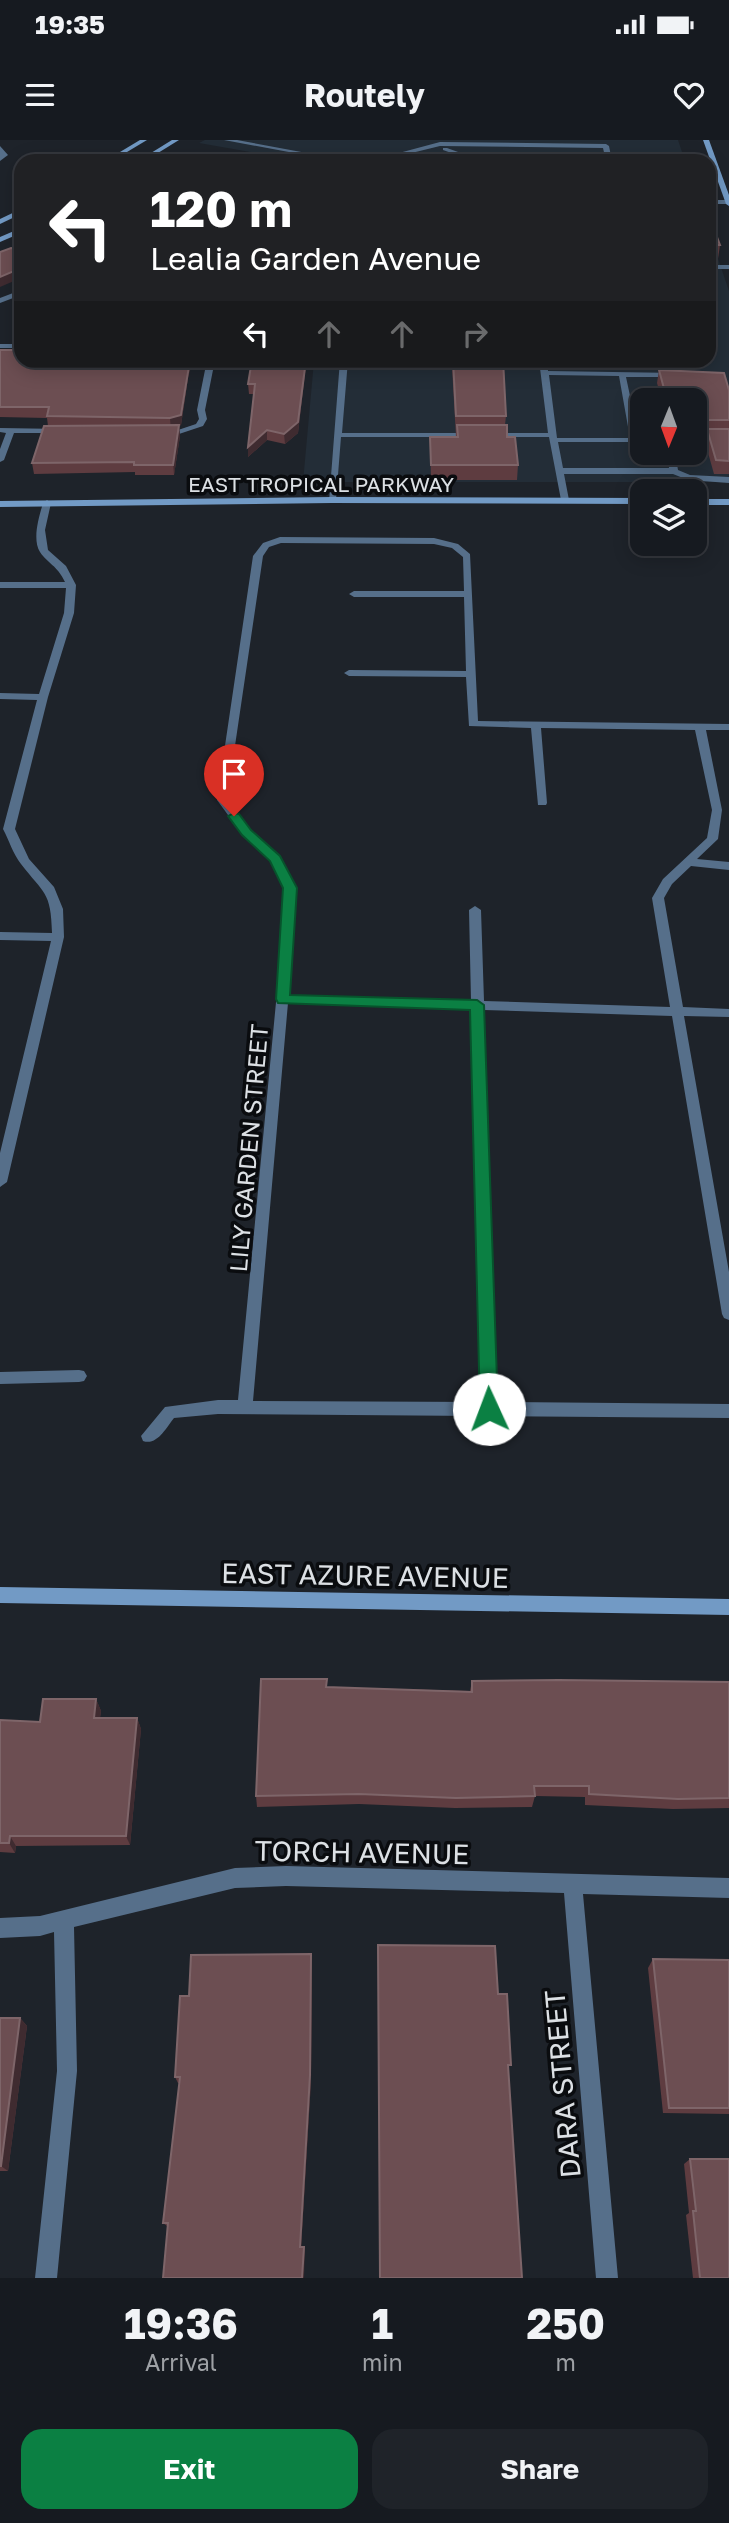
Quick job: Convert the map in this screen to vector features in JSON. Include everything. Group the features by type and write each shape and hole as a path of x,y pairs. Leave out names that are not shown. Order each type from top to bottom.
{"main road":[{"path":"120,154 144,140"},
{"path":"153,154 176,140"},
{"path":"716,167 728,200"},
{"name":"EAST TROPICAL PARKWAY","path":"0,504 332,500 630,501"},
{"path":"707,502 729,502"},
{"name":"EAST AZURE AVENUE","path":"0,1595 729,1607"}],"street":[{"path":"227,140 309,154"},
{"path":"258,145 268,140"},
{"path":"397,154 440,142 606,146 608,154"},
{"path":"430,145 458,154"},
{"path":"0,159 2,150"},
{"path":"150,432 179,432 199,426 203,419 201,410 209,368"},
{"path":"332,500 343,368"},
{"path":"544,368 553,438 565,500"},
{"path":"545,373 689,375"},
{"path":"622,374 630,407"},
{"path":"0,430 70,431"},
{"path":"0,460 11,430"},
{"path":"338,435 630,440"},
{"path":"707,438 729,437"},
{"path":"673,466 674,471"},
{"path":"559,471 674,471 688,477 729,480"},
{"path":"0,1182 6,1129 58,937 57,909 48,887 24,861 9,829 43,697 69,613 71,585 64,568 44,551 41,530 47,503"},
{"name":"LILY GARDEN STREET","path":"245,1407 283,999 290,888 276,859 246,832 222,800 258,556 266,545 280,540 433,541 455,546 467,556 468,594"},
{"path":"0,585 71,585"},
{"path":"354,594 468,594 473,724 729,727"},
{"path":"349,673 471,674"},
{"path":"0,696 43,697"},
{"path":"536,725 542,803"},
{"path":"700,727 716,810 712,839 667,882 658,898 729,1314"},
{"path":"687,862 729,866"},
{"path":"475,910 489,1409"},
{"path":"0,936 58,937"},
{"path":"283,999 729,1013"},
{"path":"0,1378 79,1376"},
{"path":"149,1436 170,1412 245,1407 729,1411"},
{"name":"TORCH AVENUE","path":"0,1928 40,1926 235,1878 286,1876 729,1888"},
{"name":"DARA STREET","path":"573,1885 607,2278"},
{"path":"46,2278 67,2071 64,1920"}],"shaded area":[{"path":"205,140 678,140 683,154 262,154 199,143"},
{"path":"716,253 729,291 729,482 707,482 707,479 630,479 630,482 303,482 313,368 716,368"}],"building":[{"path":"14,249 14,271 0,277 0,252"},
{"path":"14,348 14,368 189,368 181,415 170,418 47,416 49,407 0,407 0,350"},
{"path":"251,368 305,368 298,422 284,434 267,430 248,447 255,384 248,384"},
{"path":"453,368 503,368 506,416 456,416"},
{"path":"659,370 724,373 729,390 729,420 707,420 707,388 664,388"},
{"path":"179,425 173,465 134,465 134,462 32,463 44,426"},
{"path":"457,425 507,425 507,437 515,437 518,465 431,465 430,437 458,437"},
{"path":"707,429 729,429 729,461 716,460"},
{"path":"261,1679 327,1679 326,1687 472,1692 472,1681 729,1682 729,1798 678,1799 589,1794 589,1786 534,1786 535,1796 256,1796"},
{"path":"43,1699 96,1699 94,1718 137,1718 126,1836 10,1836 9,1843 0,1843 0,1720 40,1722"},
{"path":"378,1945 495,1946 498,1994 507,1994 511,2065 508,2065 522,2278 380,2278"},
{"path":"311,1954 310,2075 300,2247 304,2247 302,2278 163,2278 168,2223 163,2223 180,2077 175,2077 180,1996 189,1996 191,1955"},
{"path":"653,1959 729,1960 729,2108 669,2108"},
{"path":"0,2018 20,2018 1,2166 0,2166"},
{"path":"690,2159 729,2159 729,2278 700,2278"}],"route":[{"path":"234,816 246,832 276,859 290,888 283,999 477,1005 489,1409"}]}
